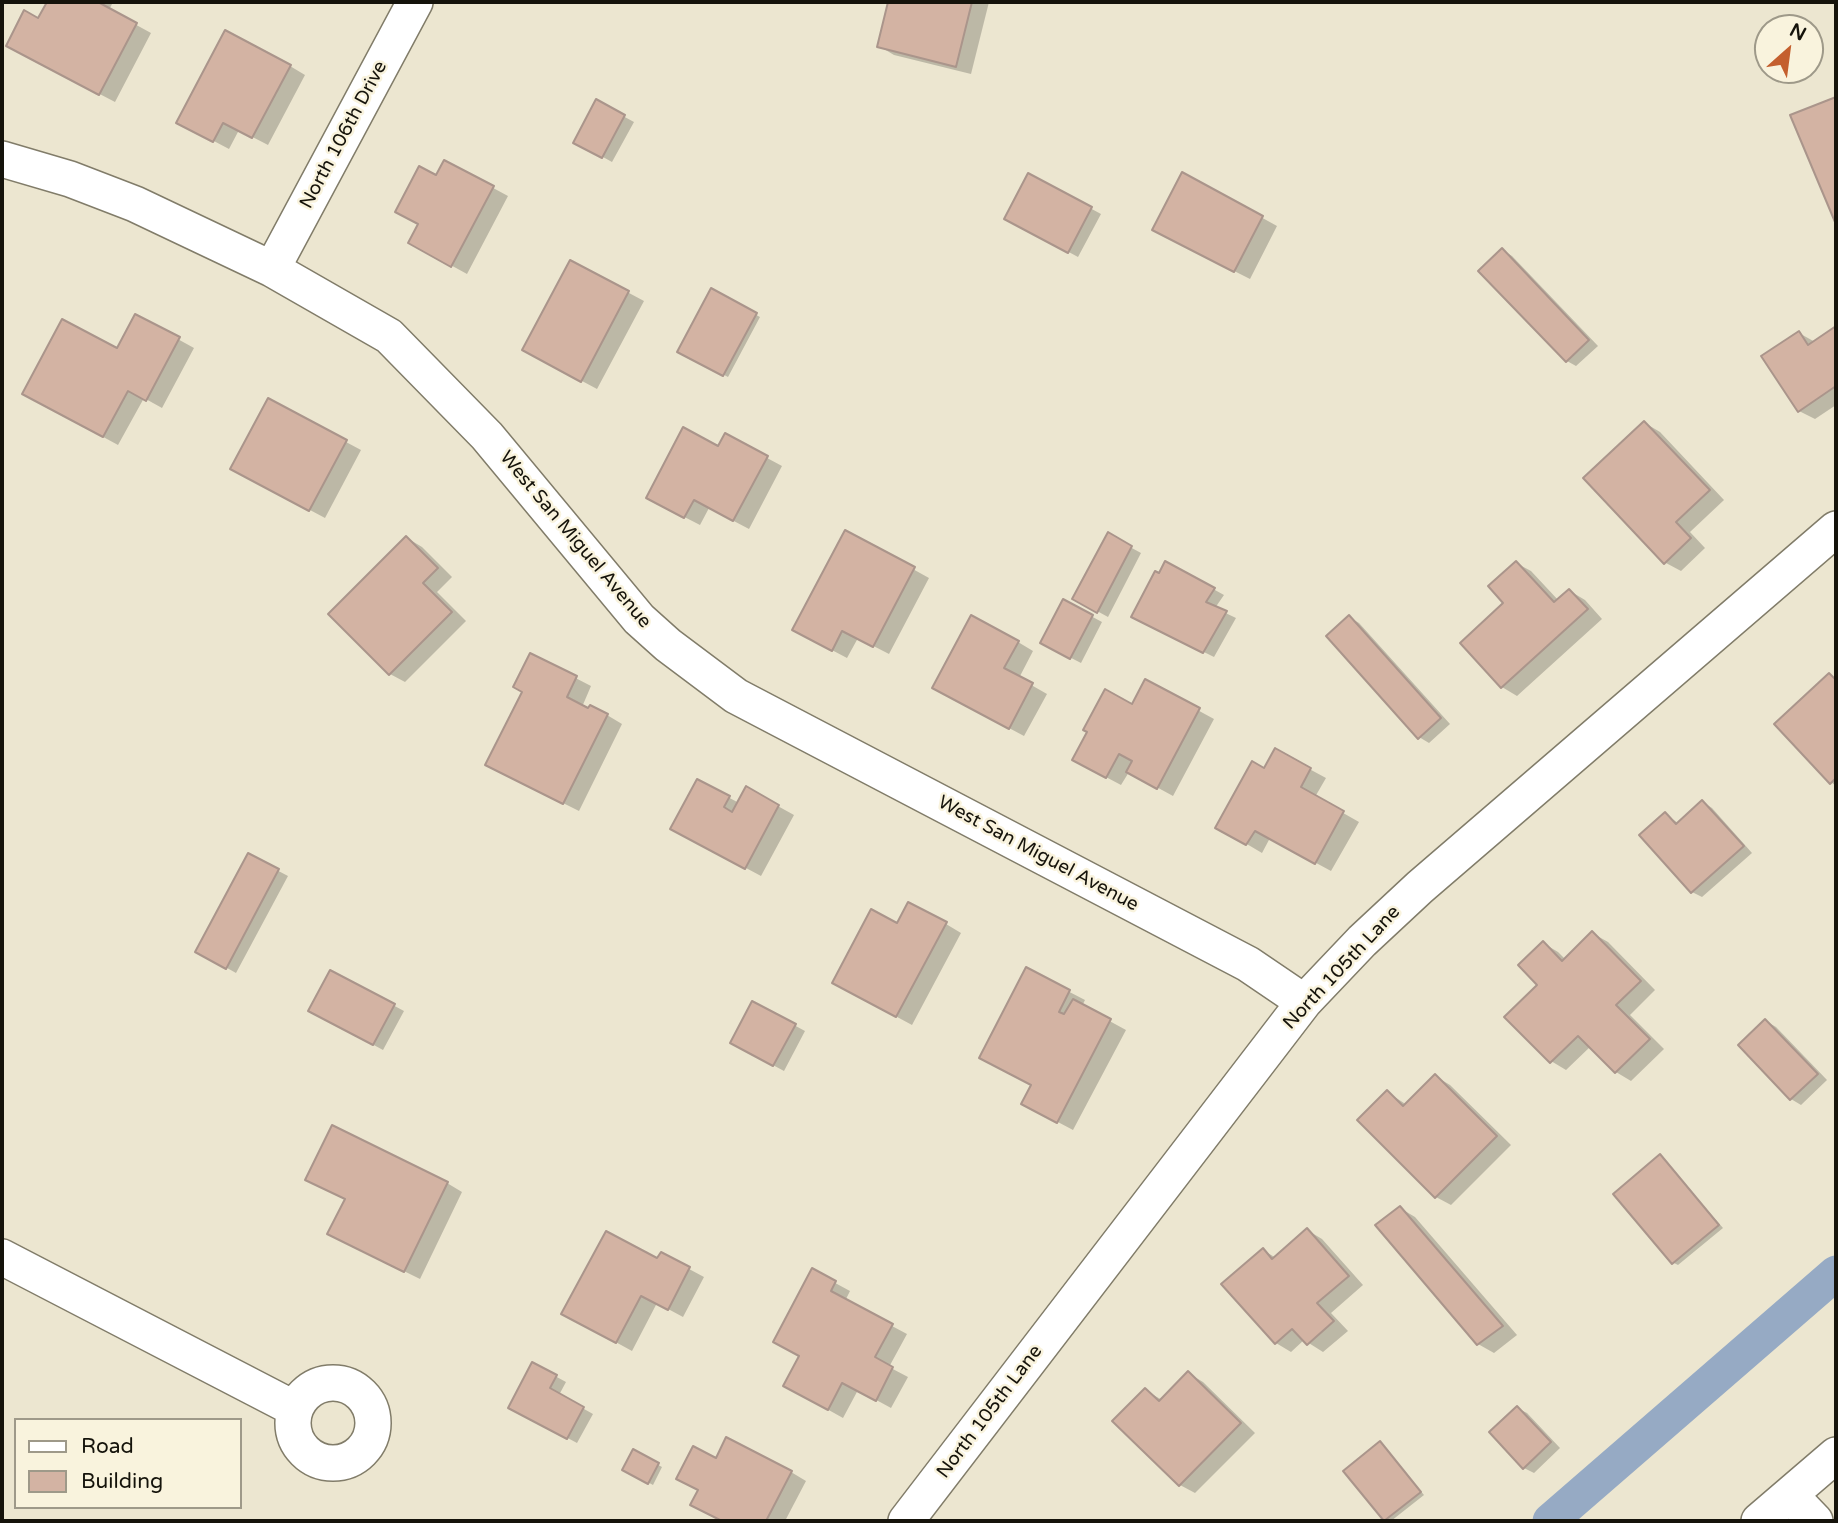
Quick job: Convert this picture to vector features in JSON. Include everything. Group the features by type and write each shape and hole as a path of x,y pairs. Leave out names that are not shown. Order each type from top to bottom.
{"street":[{"name":"North 106th Drive","path":"272,269 415,2"},
{"name":"West San Miguel Avenue","path":"2,159 69,178 135,204 272,269 389,336 487,436 639,619 703,673 736,696 1248,964 1304,1002"},
{"name":"North 105th Lane","path":"906,1521 1304,1002 1362,941 1420,887 1836,529"},
{"path":"2,1257 296,1409"},
{"path":"1759,1521 1836,1455"},
{"path":"1790,1495 1815,1521"}],"building":[{"path":"47,2 98,2 137,23 99,95 6,46 24,10 38,18"},
{"path":"888,2 972,2 956,67 877,47"},
{"path":"225,30 291,65 252,138 223,123 213,142 176,123"},
{"path":"1836,97 1836,221 1835,222 1790,115"},
{"path":"596,99 625,115 602,158 573,143"},
{"path":"444,160 494,186 451,267 408,243 418,224 395,212 419,166 436,175"},
{"path":"1182,172 1263,216 1234,272 1152,230"},
{"path":"1028,173 1092,207 1068,253 1004,219"},
{"path":"1502,248 1589,340 1566,362 1478,271"},
{"path":"570,260 629,291 581,382 522,350"},
{"path":"711,288 757,313 723,376 677,352"},
{"path":"135,314 180,337 146,401 128,391 103,437 22,394 62,319 117,348"},
{"path":"1836,326 1836,386 1798,412 1761,356 1799,331 1808,345"},
{"path":"268,398 347,440 309,511 230,469"},
{"path":"1644,421 1710,490 1676,522 1691,538 1664,564 1583,478"},
{"path":"683,427 718,446 725,433 768,456 733,521 694,500 684,518 646,498"},
{"path":"845,530 915,567 873,647 842,631 832,651 792,630"},
{"path":"1108,532 1132,546 1097,613 1072,599"},
{"path":"406,536 438,568 423,583 452,612 389,675 328,614"},
{"path":"1165,561 1215,588 1206,602 1227,611 1203,653 1131,617 1155,571 1159,573"},
{"path":"1516,561 1554,602 1569,589 1588,609 1501,688 1460,643 1503,603 1488,586"},
{"path":"1063,599 1093,615 1070,659 1040,643"},
{"path":"971,615 1019,641 1004,668 1033,683 1009,729 932,688"},
{"path":"1349,615 1441,718 1418,739 1326,636"},
{"path":"530,653 577,676 567,697 588,708 590,705 608,714 563,804 485,765 522,692 513,687"},
{"path":"1829,673 1836,680 1836,778 1830,784 1774,724"},
{"path":"1145,679 1200,708 1157,789 1126,772 1132,761 1119,754 1106,778 1072,760 1087,732 1083,730 1105,689 1132,704"},
{"path":"1275,748 1311,768 1301,787 1344,811 1315,864 1255,831 1246,845 1215,828 1252,761 1264,768"},
{"path":"697,779 730,796 724,807 732,812 746,786 779,805 745,869 670,829"},
{"path":"1702,800 1744,846 1691,893 1639,835 1665,812 1676,824"},
{"path":"248,853 279,869 226,969 195,952"},
{"path":"908,902 947,922 896,1017 832,983 871,909 897,923"},
{"path":"1592,931 1641,981 1616,1005 1650,1039 1615,1073 1578,1036 1550,1063 1504,1017 1537,985 1518,965 1543,941 1562,961"},
{"path":"1026,967 1070,990 1059,1012 1064,1014 1073,999 1111,1019 1057,1123 1021,1104 1031,1085 979,1058"},
{"path":"330,970 395,1004 373,1045 308,1011"},
{"path":"752,1001 796,1024 773,1066 730,1043"},
{"path":"1765,1019 1818,1074 1790,1100 1738,1045"},
{"path":"1435,1074 1497,1136 1435,1198 1357,1120 1387,1090 1403,1106"},
{"path":"332,1125 448,1182 404,1272 327,1234 345,1199 305,1180"},
{"path":"1660,1154 1719,1225 1672,1264 1613,1194"},
{"path":"1400,1206 1503,1326 1477,1345 1375,1225"},
{"path":"1307,1228 1349,1276 1317,1303 1334,1321 1307,1345 1292,1329 1275,1344 1221,1284 1263,1248 1272,1259"},
{"path":"606,1231 657,1258 661,1252 690,1267 668,1310 641,1296 616,1343 561,1314"},
{"path":"812,1268 836,1281 831,1291 893,1324 875,1357 893,1367 876,1401 842,1383 828,1410 783,1386 799,1356 773,1342"},
{"path":"532,1362 557,1375 550,1388 584,1407 567,1439 508,1408"},
{"path":"1188,1371 1241,1423 1179,1486 1112,1421 1145,1388 1159,1401"},
{"path":"1517,1406 1551,1442 1523,1469 1489,1432"},
{"path":"726,1437 792,1471 766,1521 722,1521 690,1505 698,1490 676,1479 693,1446 716,1458"},
{"path":"1380,1441 1421,1492 1384,1521 1343,1471"},
{"path":"633,1449 659,1463 648,1484 622,1470"}],"waterway":[{"path":"1550,1521 1836,1273"}]}
